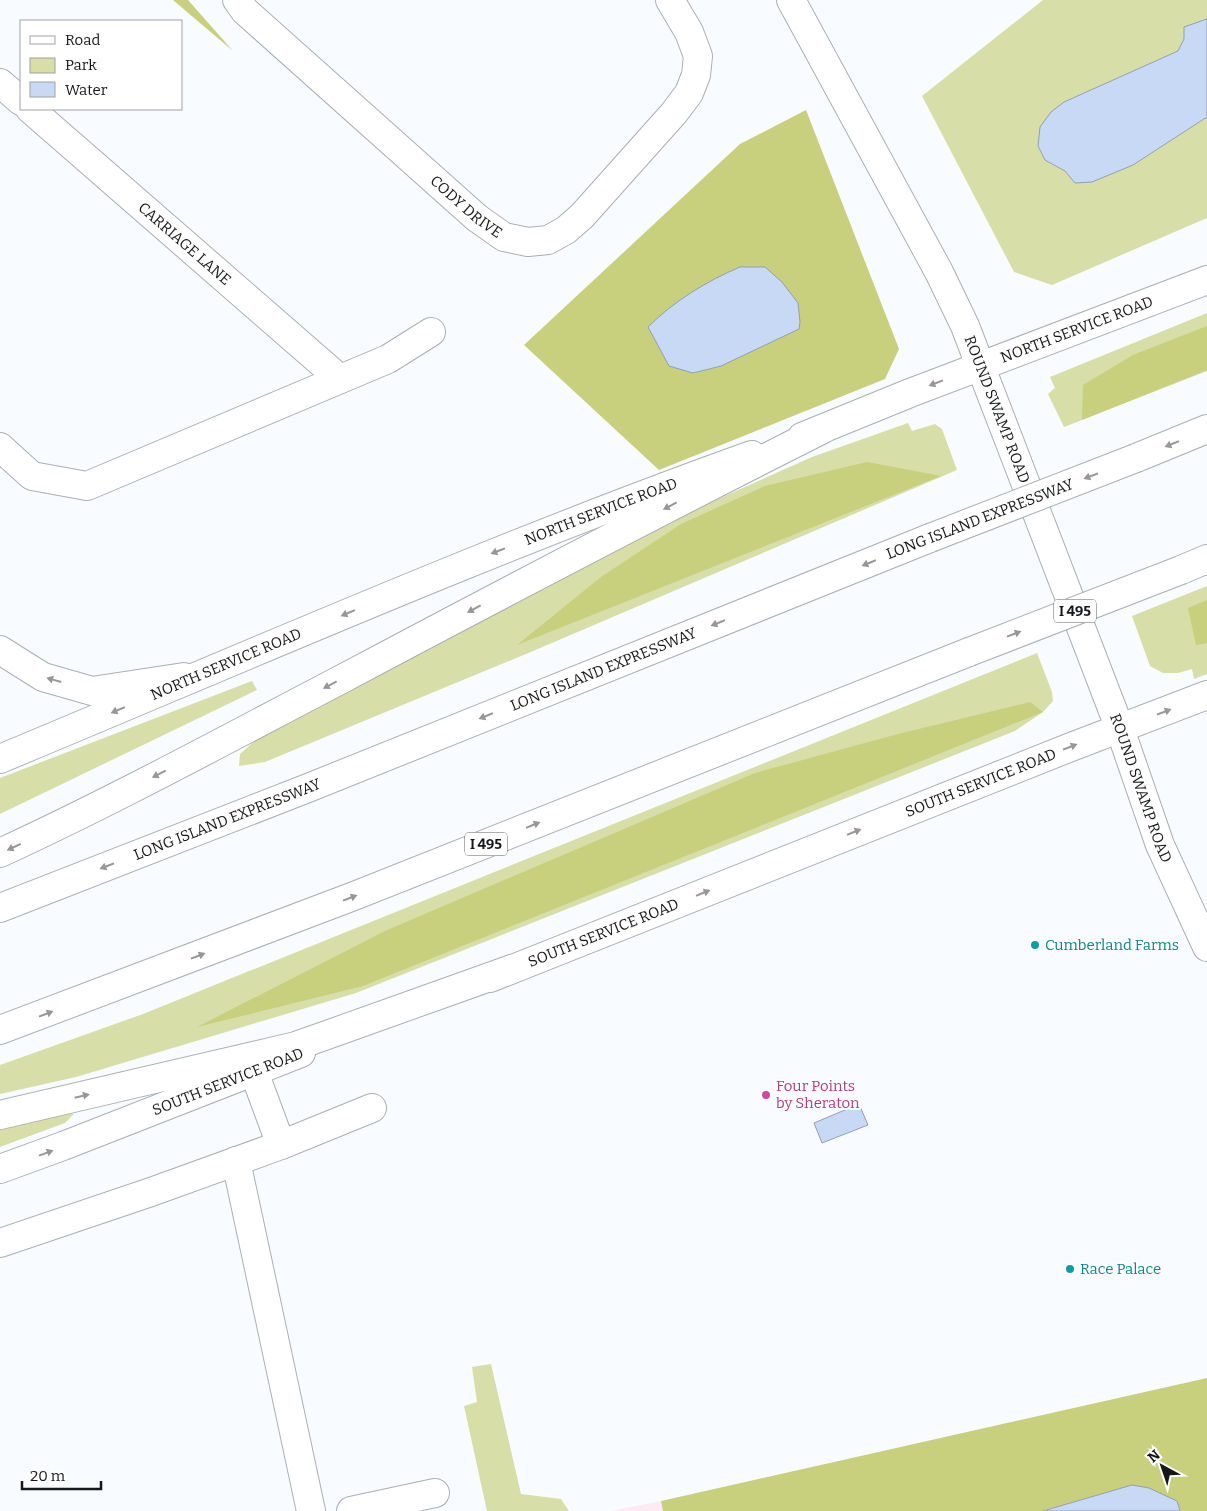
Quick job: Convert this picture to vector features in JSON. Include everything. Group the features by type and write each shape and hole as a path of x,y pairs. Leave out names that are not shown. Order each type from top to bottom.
{"main road":[{"name":"CODY DRIVE","path":"237,0 245,11 477,218 504,237 528,242 548,240 566,230 582,216 674,113 690,92 696,75 698,56 689,32 670,0"},
{"name":"ROUND SWAMP ROAD","path":"791,0 939,272 965,326 1120,729 1160,845 1207,947"},
{"path":"0,83 20,100"},
{"name":"CARRIAGE LANE","path":"31,110 340,379"},
{"name":"NORTH SERVICE ROAD","path":"0,759 486,555 678,482 823,430 910,393 1207,280"},
{"path":"0,447 32,476 87,486 388,359 431,332"},
{"path":"0,853 51,830 234,736 675,503 823,430"},
{"name":"LONG ISLAND EXPRESSWAY","path":"0,908 327,780 930,538 1207,430"},
{"name":"I 495","path":"0,1030 354,896 1207,559"},
{"path":"0,650 43,677 92,690 205,673"},
{"name":"SOUTH SERVICE ROAD","path":"0,1169 254,1072 981,782 1207,695"},
{"path":"0,1115 296,1046 512,969"},
{"path":"254,1072 281,1145"},
{"path":"0,1243 151,1192 281,1145 372,1108"},
{"path":"236,1161 311,1511"},
{"path":"351,1511 435,1493"}],"shaded area":[{"path":"661,1501 663,1511 610,1511"}],"green space":[{"path":"173,0 188,0 233,51"},
{"path":"1043,0 1207,0 1207,19 1197,24 1183,41 1178,51 1064,102 1045,160 1065,171 1075,183 1133,165 1207,117 1207,218 1052,285 1014,272 922,96"},
{"path":"806,110 899,349 885,379 659,470 524,345 740,144","holes":["798,329 721,366 693,373 686,370"]},
{"path":"1207,313 1207,371 1064,427 1048,394 1055,388 1050,377"},
{"path":"1207,326 1207,370 1082,420 1083,385 1133,355"},
{"path":"908,423 912,431 935,424 942,429 957,470 526,654 265,762 239,766 240,754 261,735 651,529 812,457"},
{"path":"867,462 941,476 517,645 601,577 681,524 765,486"},
{"path":"1207,586 1207,674 1194,679 1192,669 1178,673 1163,673 1150,666 1132,616"},
{"path":"1207,600 1207,643 1196,645 1188,608"},
{"path":"1037,653 1052,692 1053,701 1043,712 1015,731 356,993 76,1077 0,1094 0,1065 143,1014"},
{"path":"252,681 257,690 0,814 0,778"},
{"path":"1030,702 1043,712 363,986 197,1027 385,931 755,773 898,734"},
{"path":"62,1114 74,1114 65,1123 0,1147 0,1130"},
{"path":"491,1364 521,1494 561,1499 569,1511 487,1511 464,1406 477,1402 472,1367"},
{"path":"1207,1378 1207,1511 1180,1511 1177,1501 1132,1485 1043,1511 663,1511 661,1501"}],"water":[{"path":"1207,19 1207,117 1133,165 1092,182 1075,183 1065,171 1045,160 1038,146 1040,127 1051,112 1064,102 1178,51 1184,39 1184,27"},
{"path":"740,267 765,267 782,282 798,303 799,329 721,366 693,373 669,366 648,327 691,292"},
{"path":"859,1104 868,1125 822,1143 814,1123"},
{"path":"1132,1485 1149,1488 1177,1501 1180,1511 1043,1511"}],"place":[{"name":"Cumberland Farms","path":"1035,945"},
{"name":"Four Points by Sheraton","path":"766,1095"},
{"name":"Race Palace","path":"1070,1269"}]}
